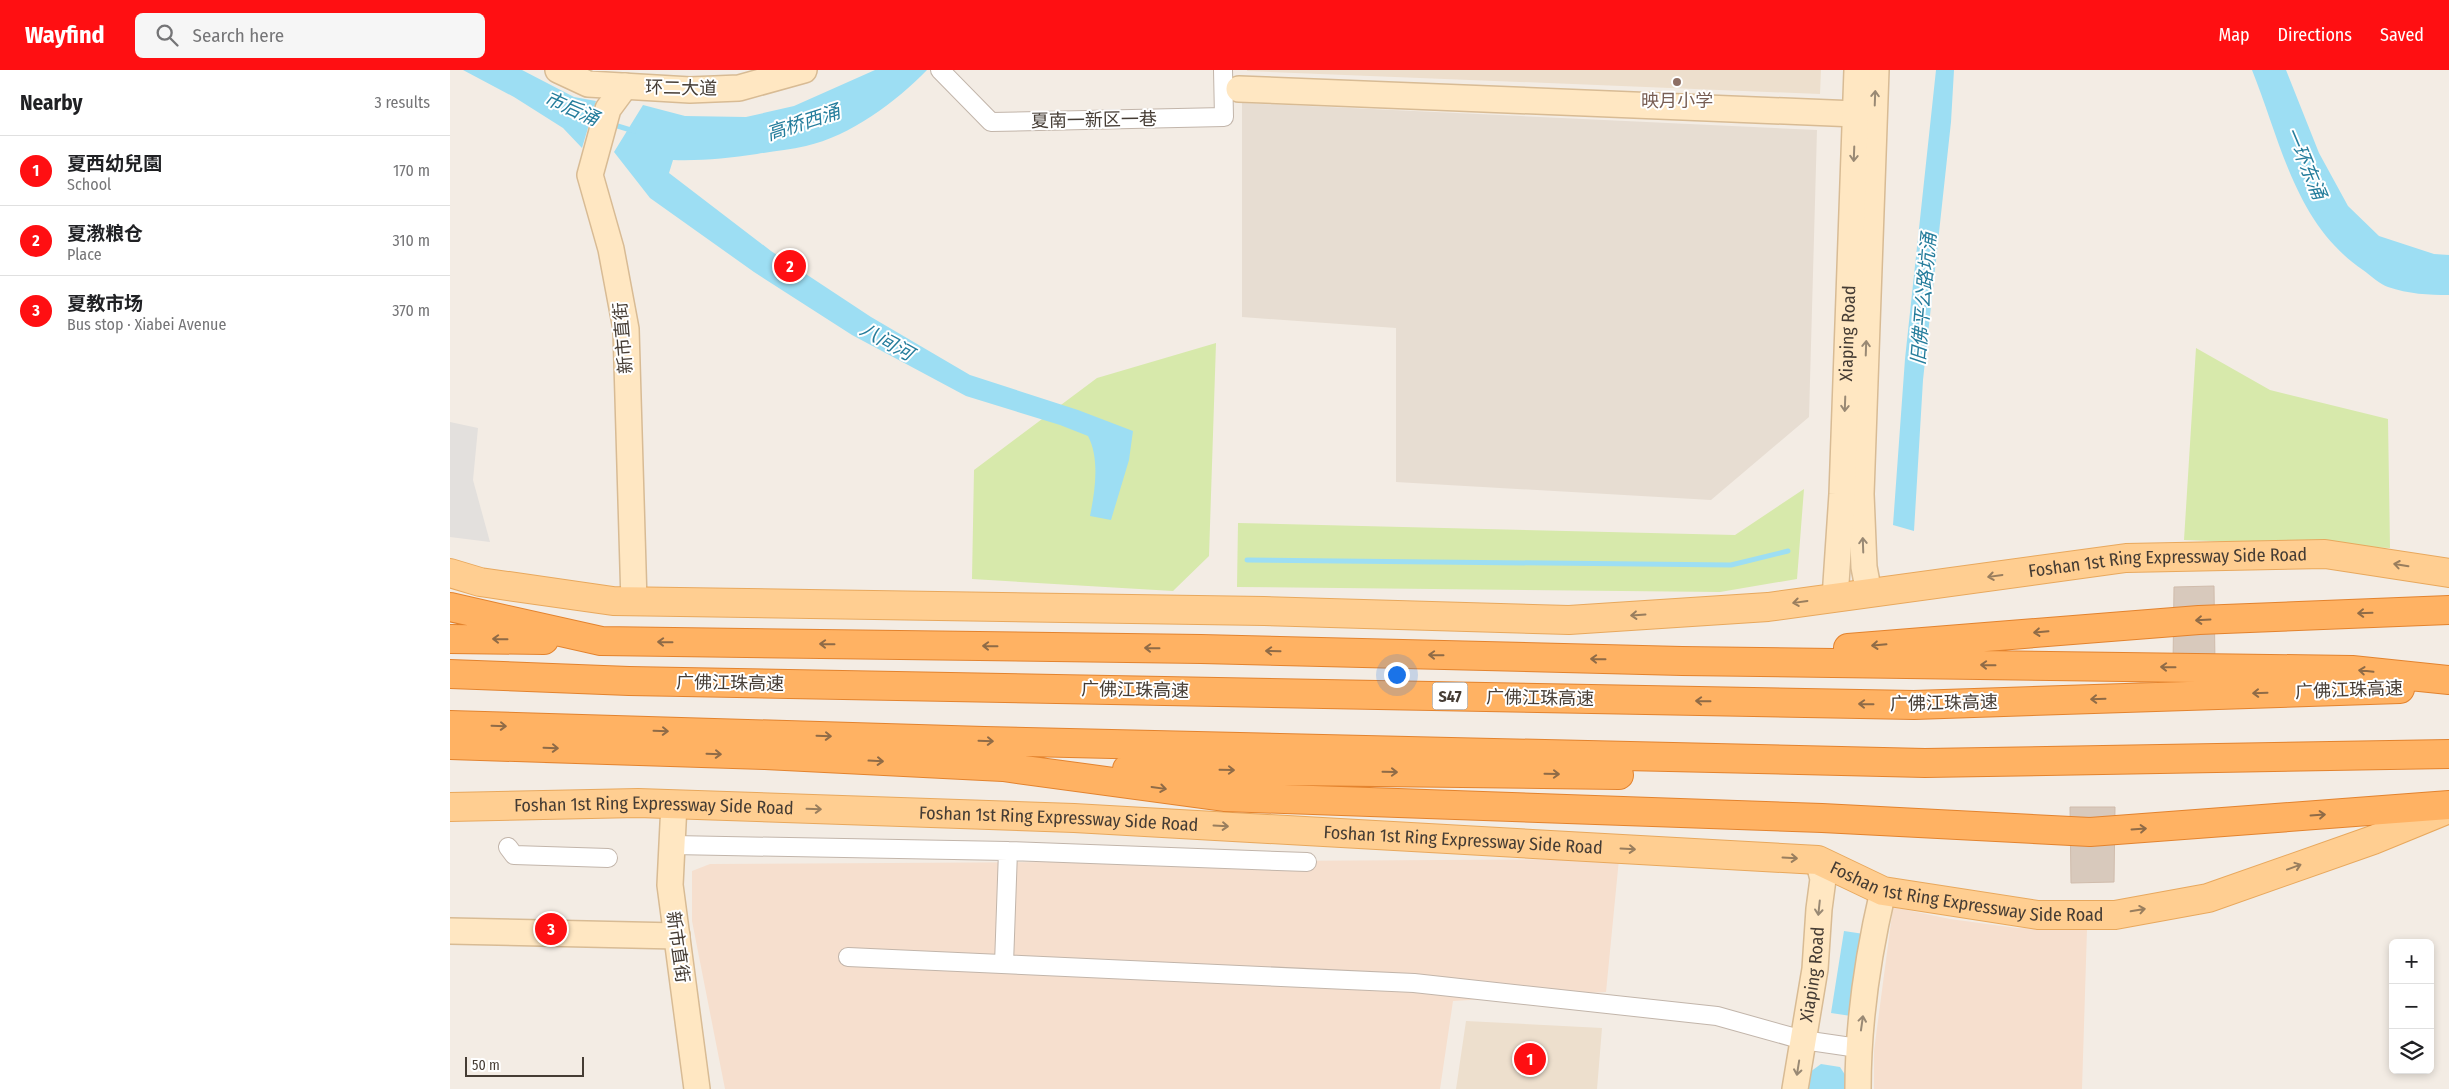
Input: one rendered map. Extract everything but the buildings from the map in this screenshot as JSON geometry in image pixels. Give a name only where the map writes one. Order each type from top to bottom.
[{"type":"highway","points":[[450,607],[601,641]]},
{"type":"highway","points":[[1682,661],[2179,622],[2449,610]]},
{"type":"highway","points":[[450,639],[1201,649],[1682,661],[2352,670],[2449,680]]},
{"type":"highway","name":"广佛江珠高速","points":[[450,674],[639,681],[1914,705],[2449,687]]},
{"type":"highway","points":[[450,724],[974,741],[1861,762],[1945,763],[2449,754]]},
{"type":"highway","points":[[450,745],[765,755],[1003,767],[1733,777],[1861,762]]},
{"type":"highway","points":[[1003,767],[1224,796],[1822,818],[2090,832],[2449,805]]},
{"type":"main road","name":"Foshan 1st Ring Expressway Side Road","points":[[450,573],[480,582],[613,601],[634,602],[1264,611],[1569,620],[1768,607],[2126,558],[2325,554],[2449,573]]},
{"type":"main road","name":"Foshan 1st Ring Expressway Side Road","points":[[450,807],[638,803],[1074,818],[1818,860],[1883,891],[2038,915],[2115,914],[2208,898],[2373,840],[2449,809]]},
{"type":"street","name":"环二大道","points":[[558,70],[588,84],[609,80],[690,90],[739,88],[804,70]]},
{"type":"street","name":"夏南一新区一巷","points":[[940,70],[991,122],[1224,117],[1231,79]]},
{"type":"street","name":"Xiaping Road","points":[[1835,598],[1842,494],[1857,70]]},
{"type":"street","name":"Xiaping Road","points":[[1869,593],[1864,567],[1861,494],[1876,70]]},
{"type":"street","points":[[1231,79],[1856,114]]},
{"type":"street","name":"新市直街","points":[[609,80],[607,117],[590,175],[611,249],[626,329],[634,602]]},
{"type":"street","name":"新市直街","points":[[674,804],[670,885],[697,1089]]},
{"type":"street","points":[[673,845],[1008,851],[1306,862]]},
{"type":"street","points":[[508,847],[514,855],[608,858]]},
{"type":"street","points":[[1004,964],[1008,851]]},
{"type":"street","name":"Xiaping Road","points":[[1795,1089],[1815,969],[1818,909],[1823,878],[1818,860]]},
{"type":"street","points":[[1858,1089],[1858,1048],[1877,915],[1883,891]]},
{"type":"street","points":[[450,932],[677,936]]},
{"type":"street","points":[[848,957],[1414,983],[1717,1016],[1803,1040],[1858,1048]]},
{"type":"shaded area","name":"映月小学","points":[[1247,70],[1821,70],[1820,94],[1247,71]]},
{"type":"shaded area","points":[[1242,103],[1817,130],[1809,417],[1711,500],[1396,482],[1396,328],[1242,317]]},
{"type":"shaded area","points":[[450,422],[478,428],[473,480],[490,542],[450,537]]},
{"type":"shaded area","points":[[1619,859],[1606,992],[1453,1001],[1440,1089],[725,1089],[692,921],[692,871],[710,864]]},
{"type":"shaded area","points":[[1893,907],[1950,919],[2017,928],[2087,929],[2082,1089],[1874,1089],[1874,1051]]},
{"type":"shaded area","points":[[1466,1021],[1602,1028],[1597,1089],[1456,1089]]},
{"type":"green space","points":[[1216,343],[1209,556],[1173,591],[972,579],[974,470],[1097,378]]},
{"type":"green space","points":[[2196,348],[2270,390],[2388,419],[2390,548],[2184,540]]},
{"type":"green space","points":[[1804,489],[1797,579],[1720,592],[1237,587],[1238,523],[1735,535]]},
{"type":"water","points":[[463,70],[522,70],[574,97],[596,101],[582,148],[563,128],[514,97]]},
{"type":"water","points":[[875,70],[927,70],[901,94],[871,116],[823,141],[794,149],[736,157],[705,160],[673,160],[669,173],[771,251],[871,317],[970,375],[1078,410],[1133,431],[1129,460],[1111,520],[1090,516],[1095,486],[1095,465],[1092,445],[1088,436],[1060,425],[966,396],[852,335],[754,272],[650,198],[614,152],[643,105],[685,116],[746,117],[794,106]]},
{"type":"water","name":"旧佛平公路坑涌","points":[[1936,70],[1954,70],[1951,122],[1923,380],[1914,531],[1893,525],[1905,359]]},
{"type":"water","name":"一环东涌","points":[[2252,70],[2286,70],[2319,153],[2348,206],[2379,236],[2434,254],[2449,255],[2449,295],[2418,294],[2388,287],[2375,280],[2340,251],[2321,229],[2293,180]]},
{"type":"water","points":[[1844,931],[1864,934],[1851,1016],[1831,1013]]},
{"type":"water","points":[[1821,1064],[1840,1067],[1851,1084],[1851,1089],[1809,1089],[1810,1072]]},
{"type":"waterway","name":"市后涌","points":[[611,124],[634,131]]},
{"type":"waterway","points":[[1247,560],[1731,565],[1788,551]]},
{"type":"place","name":"映月小学","points":[[1677,82]]},
{"type":"place","name":"夏漖粮仓","points":[[790,266]]},
{"type":"place","name":"夏教市场","points":[[551,929]]},
{"type":"place","name":"夏西幼兒園","points":[[1530,1059]]},
{"type":"water label","name":"高桥西涌","points":[[803,122]]},
{"type":"water label","name":"八间河","points":[[887,341]]}]
